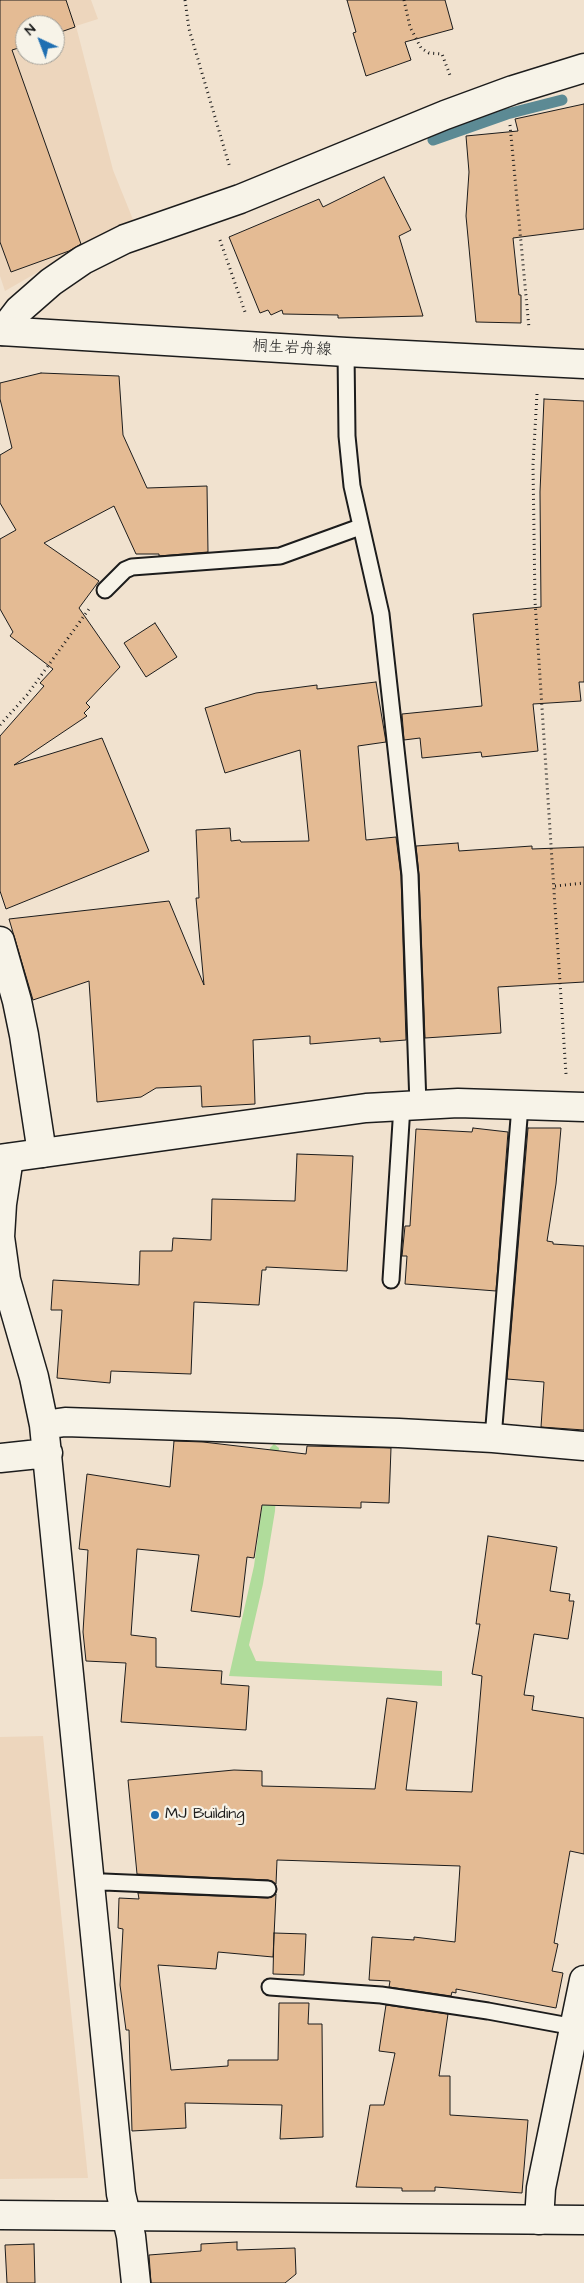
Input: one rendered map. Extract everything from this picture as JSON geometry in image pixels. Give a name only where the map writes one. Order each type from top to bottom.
[{"type":"street","points":[[1,327],[50,282],[83,260],[128,237],[240,200],[463,109],[513,90],[584,68]]},
{"type":"street","name":"桐生岩舟線","points":[[1,327],[346,352],[584,364]]},
{"type":"street","points":[[0,941],[17,1001],[42,1153]]},
{"type":"street","points":[[136,2283],[131,2236],[121,2194],[48,1453],[34,1377],[6,1280],[0,1237],[5,1159],[322,1114],[410,1105],[584,1107]]},
{"type":"street","points":[[44,1425],[66,1422],[176,1424],[493,1438],[584,1446]]},
{"type":"street","points":[[0,1458],[48,1453]]},
{"type":"street","points":[[540,2220],[541,2188],[579,2028],[584,1980]]},
{"type":"street","points":[[0,2215],[126,2214],[584,2220]]},
{"type":"lane","points":[[346,352],[348,455],[360,527],[381,614],[410,875],[410,1105],[391,1280]]},
{"type":"lane","points":[[105,590],[125,570],[132,567],[280,556],[360,527]]},
{"type":"lane","points":[[493,1438],[520,1106]]},
{"type":"lane","points":[[90,1885],[104,1882],[268,1889]]},
{"type":"lane","points":[[270,1987],[381,1996],[488,2011],[579,2028]]},
{"type":"path","points":[[185,0],[189,29],[240,200]]},
{"type":"path","points":[[404,0],[410,27],[421,48],[429,53],[442,54],[463,109]]},
{"type":"path","points":[[510,121],[530,336]]},
{"type":"path","points":[[209,209],[247,322]]},
{"type":"path","points":[[538,386],[533,465],[535,601],[546,797],[567,1079]]},
{"type":"path","points":[[0,725],[27,695],[78,622],[105,590]]},
{"type":"path","points":[[554,886],[584,883]]},
{"type":"shaded area","points":[[0,0],[91,0],[98,19],[76,26],[113,170],[134,222],[111,230],[5,291],[0,276]]},
{"type":"shaded area","points":[[43,1736],[88,2178],[0,2179],[0,1737]]},
{"type":"green space","points":[[274,1444],[279,1448],[275,1511],[263,1584],[249,1645],[256,1661],[442,1671],[442,1686],[229,1676],[254,1566],[270,1448]]},
{"type":"building","points":[[0,0],[66,0],[75,27],[65,30],[65,15],[15,15],[15,49],[12,50],[15,65],[17,65],[81,244],[69,251],[11,272],[0,242]]},
{"type":"building","points":[[347,0],[445,0],[453,29],[405,42],[411,60],[366,76],[353,33],[356,32]]},
{"type":"building","points":[[584,104],[584,229],[513,238],[519,295],[521,295],[521,323],[476,322],[466,216],[469,172],[466,136],[518,131],[515,119]]},
{"type":"building","points":[[384,177],[411,230],[399,236],[423,316],[338,318],[338,315],[283,314],[282,310],[271,315],[268,310],[260,313],[229,237],[319,199],[323,207]]},
{"type":"building","points":[[41,373],[119,376],[123,435],[147,488],[207,486],[208,552],[159,556],[159,554],[136,554],[114,506],[44,543],[99,581],[79,608],[120,667],[86,703],[90,707],[84,713],[87,716],[14,765],[102,738],[149,851],[6,909],[0,891],[0,736],[44,686],[40,683],[53,669],[10,636],[13,632],[0,609],[0,539],[16,530],[0,503],[0,455],[12,448],[0,399],[0,383]]},
{"type":"building","points":[[544,399],[584,401],[584,682],[579,682],[581,701],[533,704],[538,751],[482,757],[481,752],[422,758],[420,738],[404,740],[402,714],[482,706],[473,614],[541,607],[540,492]]},
{"type":"building","points":[[155,623],[177,657],[146,677],[124,643]]},
{"type":"building","points":[[376,682],[386,742],[358,746],[366,840],[396,837],[401,876],[406,1040],[380,1042],[380,1038],[310,1044],[310,1036],[253,1040],[255,1104],[202,1107],[201,1086],[156,1088],[141,1097],[97,1102],[89,981],[33,1000],[9,919],[169,901],[204,985],[196,898],[199,898],[196,830],[230,828],[231,841],[240,840],[241,842],[309,841],[300,750],[225,773],[205,708],[256,693],[317,685],[317,689]]},
{"type":"building","points":[[458,843],[459,851],[532,846],[532,849],[584,847],[584,982],[498,987],[501,1033],[425,1038],[419,875],[416,846]]},
{"type":"building","points":[[473,1128],[508,1132],[496,1291],[405,1284],[407,1256],[402,1256],[405,1226],[410,1226],[416,1129],[472,1132]]},
{"type":"building","points":[[528,1128],[561,1128],[556,1184],[547,1241],[553,1242],[553,1244],[584,1246],[584,1430],[541,1427],[544,1382],[507,1379]]},
{"type":"building","points":[[297,1154],[353,1156],[347,1271],[266,1267],[266,1270],[262,1270],[259,1305],[194,1302],[191,1374],[111,1371],[110,1383],[57,1378],[62,1310],[51,1310],[53,1280],[139,1285],[140,1251],[172,1251],[173,1238],[211,1240],[212,1199],[295,1201]]},
{"type":"building","points":[[174,1441],[203,1442],[306,1454],[307,1446],[391,1448],[389,1503],[361,1502],[361,1508],[262,1505],[254,1558],[247,1557],[240,1617],[191,1611],[199,1555],[137,1549],[131,1635],[156,1638],[156,1667],[222,1671],[221,1684],[249,1686],[246,1730],[121,1722],[126,1663],[86,1661],[83,1632],[88,1550],[79,1549],[87,1474],[170,1487]]},
{"type":"building","points":[[488,1536],[557,1547],[550,1591],[570,1594],[569,1601],[574,1601],[568,1639],[534,1634],[524,1695],[534,1696],[532,1710],[584,1718],[584,1854],[570,1851],[554,1943],[558,1944],[552,1971],[563,1973],[556,2008],[456,1989],[456,1993],[452,1992],[451,1996],[389,1987],[390,1981],[369,1980],[372,1937],[414,1940],[414,1937],[455,1942],[460,1866],[277,1860],[276,1884],[268,1880],[137,1874],[128,1780],[234,1770],[262,1771],[262,1786],[375,1789],[387,1698],[417,1702],[406,1790],[472,1792],[482,1676],[472,1674],[480,1624],[476,1624]]},
{"type":"building","points":[[138,1893],[268,1898],[276,1894],[273,1957],[218,1952],[216,1969],[158,1965],[171,2070],[228,2066],[228,2060],[278,2060],[279,2003],[309,2003],[308,2024],[322,2024],[323,2137],[280,2139],[282,2105],[185,2103],[186,2128],[132,2131],[129,2030],[126,2030],[120,1985],[123,1929],[118,1928],[119,1898],[139,1899]]},
{"type":"building","points":[[274,1933],[306,1934],[304,1975],[273,1974]]},
{"type":"building","points":[[386,2005],[448,2014],[439,2076],[450,2076],[450,2115],[528,2120],[522,2193],[435,2187],[435,2191],[402,2191],[402,2188],[356,2187],[370,2105],[384,2105],[395,2053],[379,2051]]},
{"type":"building","points":[[237,2242],[237,2250],[295,2248],[296,2274],[285,2283],[151,2283],[149,2255],[201,2251],[201,2244]]},
{"type":"building","points":[[34,2244],[35,2283],[7,2283],[5,2245]]},
{"type":"waterway","points":[[433,140],[507,114],[562,100]]},
{"type":"place","name":"MJ Building","points":[[155,1815]]}]
